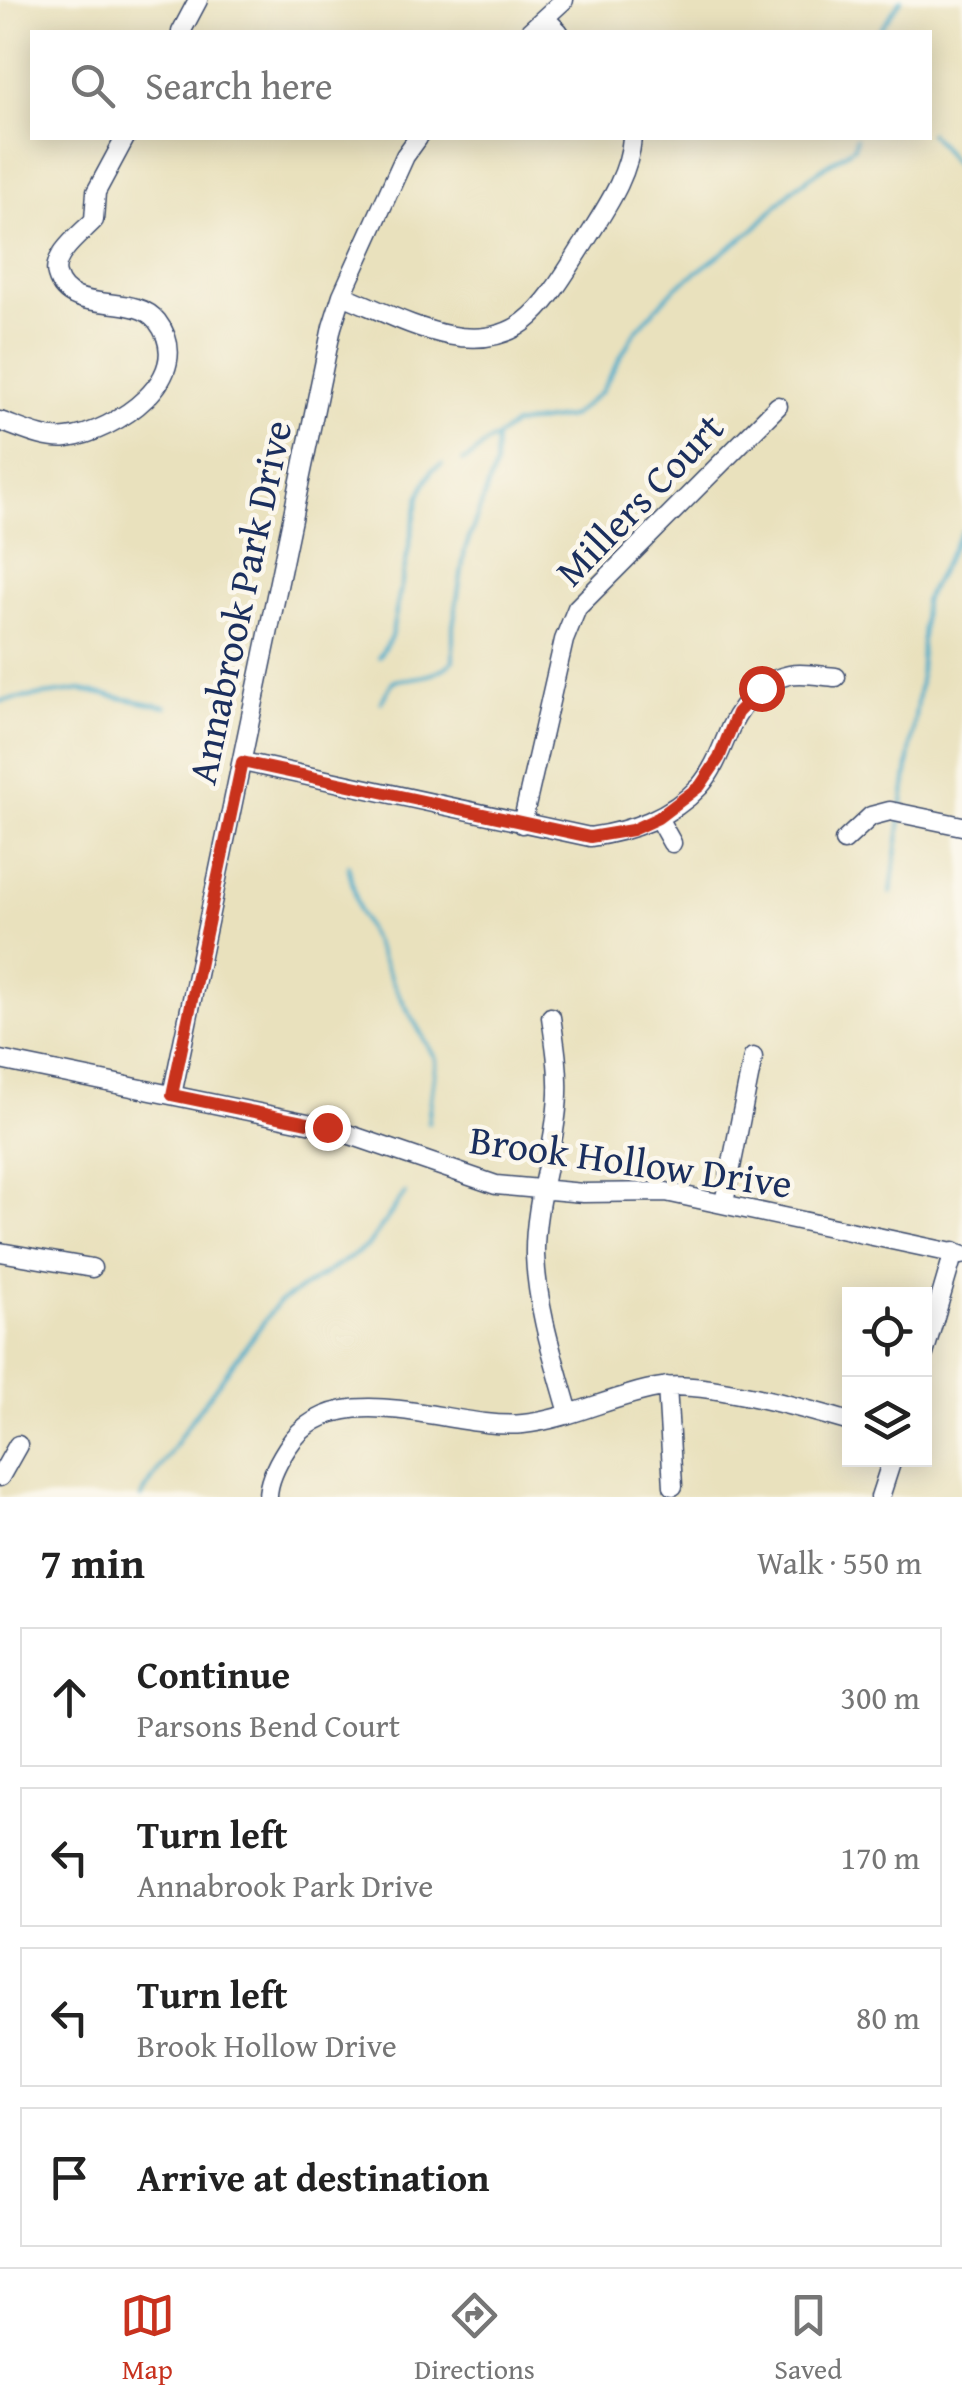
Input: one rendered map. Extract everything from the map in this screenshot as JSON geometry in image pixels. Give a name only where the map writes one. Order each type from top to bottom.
[{"type":"street","points":[[182,30],[198,0]]},
{"type":"street","points":[[530,30],[564,0]]},
{"type":"street","points":[[544,18],[558,30]]},
{"type":"street","points":[[0,422],[56,439],[71,438],[122,416],[146,401],[160,384],[167,366],[167,341],[158,322],[136,306],[80,298],[64,288],[56,266],[94,220],[96,192],[124,140]]},
{"type":"street","name":"Annabrook Park Drive","points":[[172,1095],[332,327],[405,156],[417,140]]},
{"type":"street","points":[[342,296],[446,336],[491,337],[524,322],[565,272],[615,194],[631,153],[632,140]]},
{"type":"street","name":"Millers Court","points":[[522,824],[564,640],[577,608],[778,406]]},
{"type":"street","points":[[242,762],[590,837],[632,830],[658,818],[700,786],[719,758],[737,713],[761,688],[790,674],[836,678]]},
{"type":"street","points":[[844,841],[871,816],[890,811],[962,826]]},
{"type":"street","points":[[658,818],[672,842]]},
{"type":"street","points":[[551,1018],[558,1097],[541,1190],[535,1252],[540,1309],[569,1413]]},
{"type":"street","points":[[724,1204],[753,1057]]},
{"type":"street","name":"Brook Hollow Drive","points":[[0,1060],[327,1127],[496,1185],[541,1190],[666,1192],[958,1254]]},
{"type":"street","points":[[0,1252],[92,1268]]},
{"type":"street","points":[[932,1330],[958,1254]]},
{"type":"street","points":[[667,1386],[673,1486]]},
{"type":"street","points":[[268,1497],[282,1456],[296,1434],[314,1421],[349,1408],[373,1406],[513,1424],[667,1386],[710,1389],[842,1420]]},
{"type":"street","points":[[0,1478],[18,1445]]},
{"type":"street","points":[[880,1497],[890,1467]]},
{"type":"waterway","points":[[879,30],[901,0]]},
{"type":"waterway","points":[[932,136],[962,173]]},
{"type":"waterway","points":[[381,702],[393,681],[433,674],[453,661],[453,626],[465,550],[495,467],[496,438],[513,425],[570,417],[601,392],[634,333],[674,289],[753,230],[794,188],[854,147],[856,140]]},
{"type":"waterway","points":[[463,461],[494,439]]},
{"type":"waterway","points":[[379,657],[391,637],[419,496],[432,470],[442,464]]},
{"type":"waterway","points":[[902,809],[920,681],[924,601],[962,531]]},
{"type":"waterway","points":[[0,701],[81,690],[166,707]]},
{"type":"waterway","points":[[891,893],[901,819]]},
{"type":"waterway","points":[[348,865],[359,911],[436,1060],[428,1123]]},
{"type":"waterway","points":[[141,1497],[191,1420],[277,1304],[368,1246],[405,1193]]},
{"type":"route","points":[[327,1127],[172,1095],[242,762],[590,837],[632,830],[658,818],[700,786],[719,758],[737,713],[761,688]]}]
